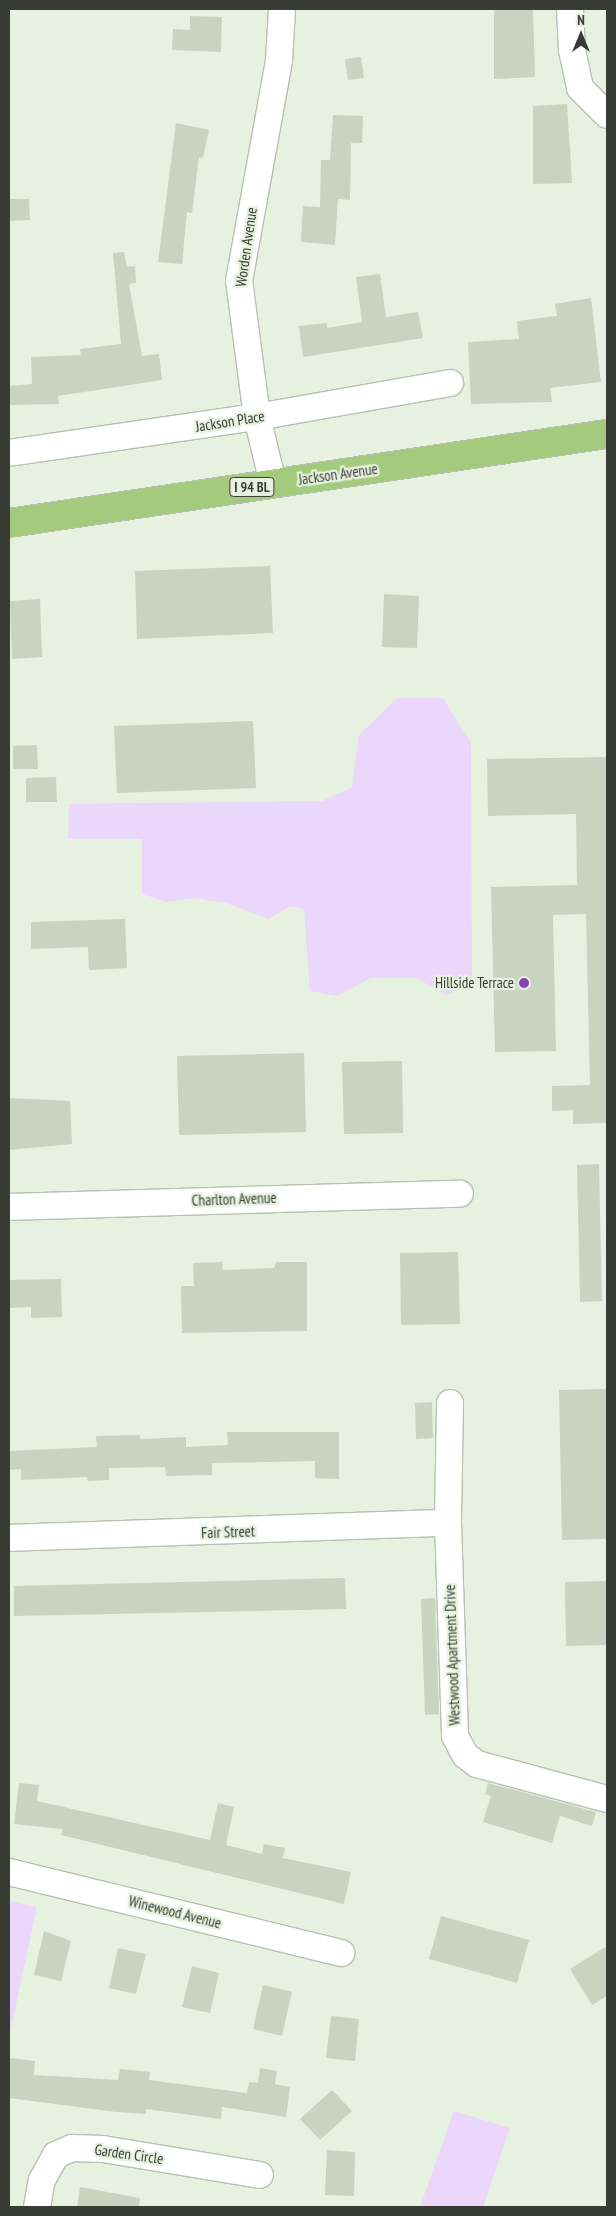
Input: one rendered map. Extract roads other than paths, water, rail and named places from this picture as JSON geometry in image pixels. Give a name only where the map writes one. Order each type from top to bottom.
[{"type":"main road","name":"Jackson Avenue","points":[[9,523],[607,434]]},
{"type":"street","name":"Worden Avenue","points":[[273,484],[257,417],[239,281],[279,60],[282,9]]},
{"type":"street","points":[[570,9],[572,50],[580,88],[607,115]]},
{"type":"street","name":"Jackson Place","points":[[9,453],[257,417],[450,383]]},
{"type":"street","name":"Charlton Avenue","points":[[9,1207],[460,1194]]},
{"type":"street","name":"Westwood Apartment Drive","points":[[450,1403],[448,1523],[455,1736],[465,1755],[476,1764],[607,1799]]},
{"type":"street","name":"Fair Street","points":[[9,1538],[448,1523]]},
{"type":"street","name":"Winewood Avenue","points":[[9,1872],[341,1953]]},
{"type":"street","name":"Garden Circle","points":[[36,2207],[42,2180],[56,2155],[72,2148],[103,2149],[260,2174]]},
{"type":"place","name":"Hillside Terrace","points":[[524,983]]}]
